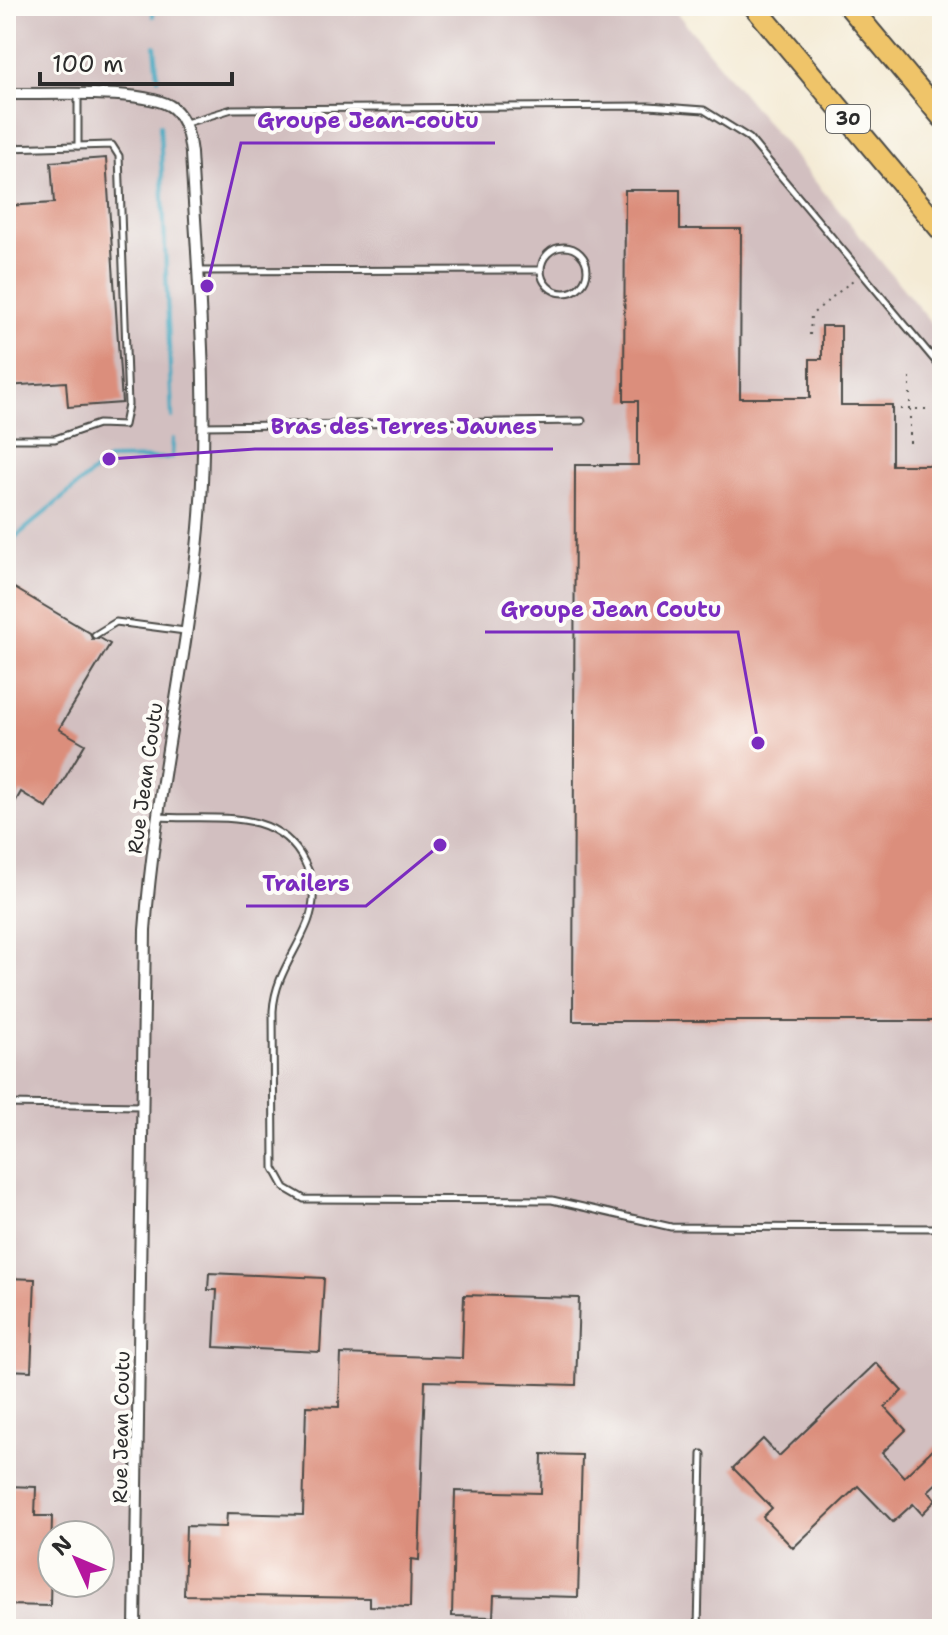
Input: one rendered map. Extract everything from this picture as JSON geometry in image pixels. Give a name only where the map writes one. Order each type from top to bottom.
[{"type":"highway","name":"30","points":[[754,6],[942,231]]},
{"type":"highway","points":[[849,6],[942,117]]},
{"type":"street","points":[[6,94],[153,99],[173,108],[184,124]]},
{"type":"street","name":"Rue Jean Coutu","points":[[135,1629],[145,930],[157,817],[186,631],[199,518],[202,426],[191,153],[184,124]]},
{"type":"lane","points":[[78,95],[78,146]]},
{"type":"lane","points":[[184,124],[232,109],[649,106],[704,110],[749,138],[942,369]]},
{"type":"lane","points":[[6,148],[112,145],[119,156],[128,405],[124,425],[98,424],[55,439],[6,439]]},
{"type":"lane","points":[[567,247],[580,254],[587,267],[579,288],[565,293],[546,284],[541,270],[552,251],[567,247]]},
{"type":"lane","points":[[196,271],[541,270]]},
{"type":"lane","points":[[202,426],[582,421]]},
{"type":"lane","points":[[95,635],[116,622],[186,631]]},
{"type":"lane","points":[[157,817],[250,820],[277,828],[297,846],[313,878],[314,908],[274,990],[273,1011],[274,1168],[285,1188],[304,1199],[552,1200],[671,1227],[942,1228]]},
{"type":"lane","points":[[6,1104],[142,1106]]},
{"type":"lane","points":[[698,1629],[702,1454]]},
{"type":"path","points":[[810,335],[811,315],[856,278]]},
{"type":"path","points":[[929,368],[942,384]]},
{"type":"path","points":[[910,372],[910,443]]},
{"type":"path","points":[[892,409],[928,409]]},
{"type":"shaded area","points":[[6,6],[671,6],[942,336],[942,1629],[6,1629]]},
{"type":"building","points":[[106,158],[122,403],[68,407],[66,382],[6,386],[6,206],[54,203],[51,162]]},
{"type":"building","points":[[625,190],[680,190],[680,229],[741,229],[740,398],[810,398],[810,359],[822,359],[822,326],[841,326],[841,405],[892,405],[892,465],[942,465],[942,1021],[573,1021],[575,465],[638,465],[638,401],[624,401]]},
{"type":"building","points":[[6,583],[90,633],[92,639],[100,638],[110,644],[59,729],[85,744],[47,808],[21,792],[6,818]]},
{"type":"building","points":[[209,1273],[324,1278],[320,1352],[214,1347],[217,1290],[208,1290]]},
{"type":"building","points":[[6,1278],[35,1279],[31,1371],[6,1370]]},
{"type":"building","points":[[464,1295],[579,1298],[576,1385],[425,1381],[419,1560],[411,1559],[410,1607],[370,1606],[370,1598],[184,1595],[186,1526],[226,1527],[227,1513],[303,1515],[306,1406],[339,1407],[341,1354],[462,1358]]},
{"type":"building","points":[[876,1363],[902,1391],[885,1407],[906,1430],[882,1453],[904,1477],[936,1446],[942,1452],[942,1478],[928,1491],[936,1500],[922,1514],[913,1504],[893,1522],[858,1486],[793,1548],[763,1517],[772,1508],[733,1468],[763,1439],[779,1456]]},
{"type":"building","points":[[542,1454],[582,1455],[578,1597],[494,1595],[493,1617],[452,1616],[455,1491],[541,1493]]},
{"type":"building","points":[[6,1486],[36,1487],[35,1516],[52,1516],[52,1519],[36,1519],[36,1599],[50,1599],[50,1606],[6,1605]]},
{"type":"waterway","points":[[153,6],[153,16]]},
{"type":"waterway","points":[[155,46],[158,78]]},
{"type":"waterway","points":[[160,125],[172,417]]},
{"type":"waterway","points":[[6,545],[109,459],[172,458],[173,439]]},
{"type":"place","name":"Groupe Jean-coutu","points":[[207,286]]},
{"type":"place","name":"Bras des Terres Jaunes","points":[[109,459]]},
{"type":"place","name":"Groupe Jean Coutu","points":[[758,743]]},
{"type":"place","name":"Trailers","points":[[440,845]]}]
